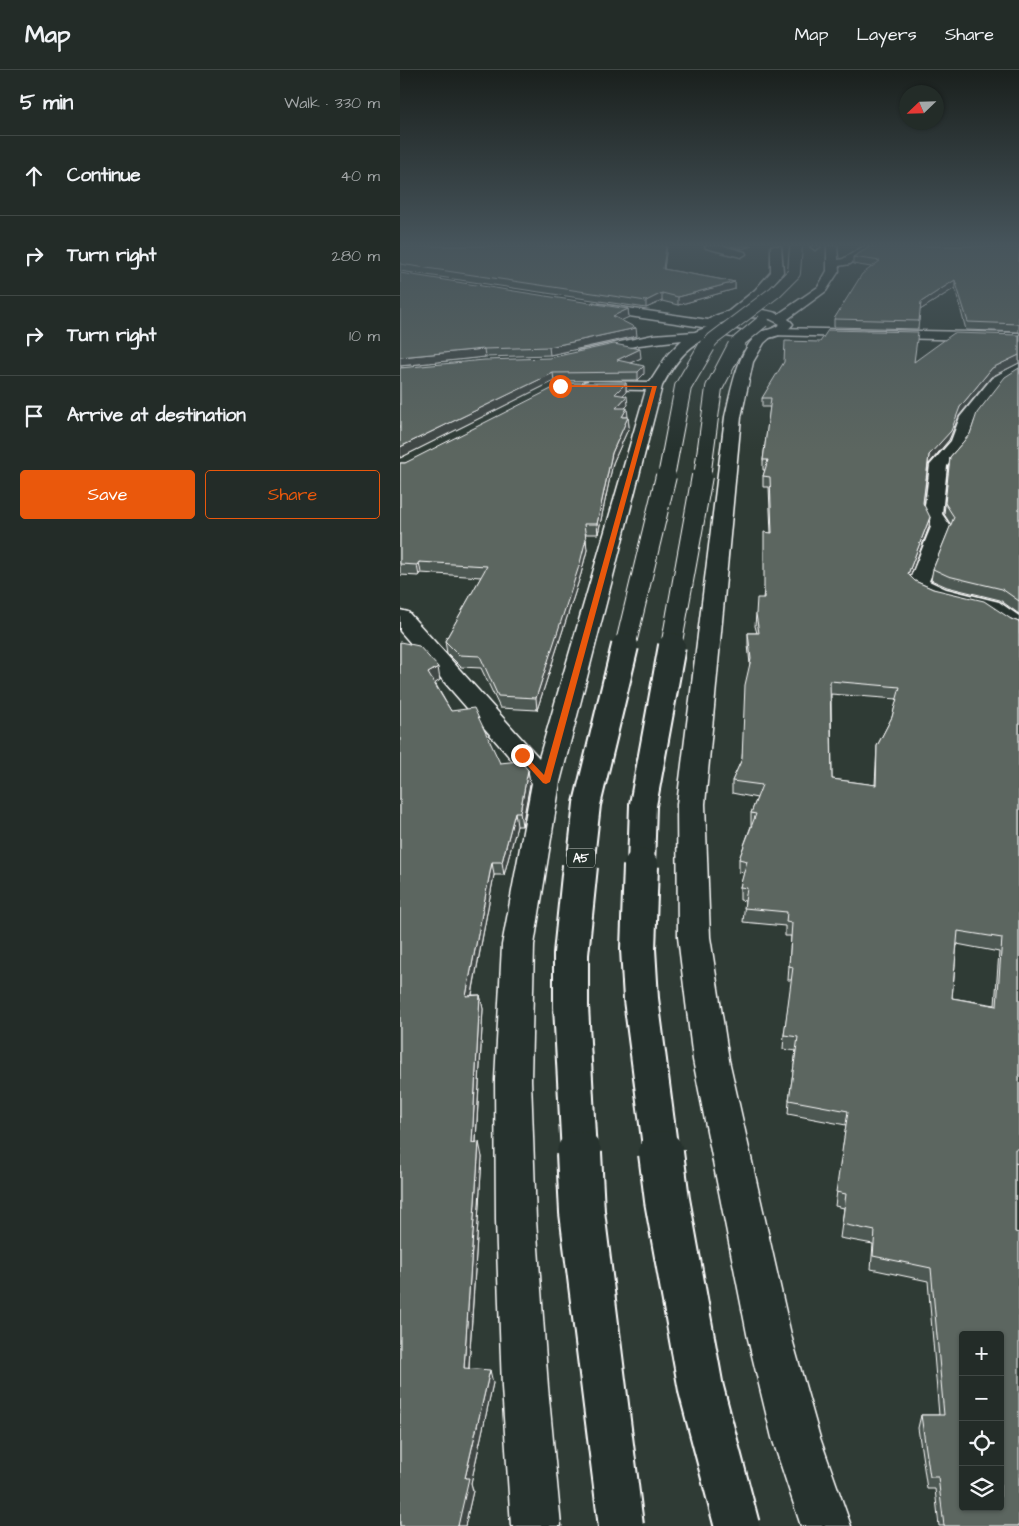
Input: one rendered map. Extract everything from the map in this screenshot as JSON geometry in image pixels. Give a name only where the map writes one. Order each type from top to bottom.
[{"type":"main road","points":[[656,314],[716,324],[732,333],[777,326],[813,331],[1019,335]]},
{"type":"main road","points":[[536,1526],[524,1387],[516,1220],[513,1080],[518,945],[546,782],[655,386],[670,358],[730,314]]},
{"type":"main road","name":"A5","points":[[621,1526],[582,1212],[571,1006],[571,954],[587,804],[665,481],[684,387],[704,349],[712,339],[746,314]]},
{"type":"main road","points":[[568,357],[676,335],[757,314],[777,326]]},
{"type":"main road","points":[[737,1526],[700,1389],[668,1200],[641,999],[638,949],[643,805],[701,482],[714,388],[739,341],[774,314]]},
{"type":"main road","points":[[792,314],[759,341],[746,362],[733,417],[691,804],[694,937],[711,1060],[770,1339],[796,1438],[826,1526]]},
{"type":"main road","points":[[1019,367],[997,381],[992,387],[966,420],[959,442],[939,465],[932,514],[941,527],[918,584],[939,594],[991,607],[1019,626]]},
{"type":"main road","points":[[575,385],[655,386]]},
{"type":"main road","points":[[992,387],[1010,390]]},
{"type":"main road","points":[[400,617],[546,782]]},
{"type":"building","points":[[400,314],[617,314],[613,316],[636,328],[549,347],[484,349],[400,357]]},
{"type":"building","points":[[837,314],[920,314],[919,321],[834,319]]},
{"type":"building","points":[[966,314],[1019,314],[1019,324],[968,322]]},
{"type":"building","points":[[828,330],[918,332],[914,362],[954,333],[1019,335],[1019,355],[992,368],[960,407],[951,431],[929,455],[923,503],[930,517],[908,574],[915,581],[933,589],[984,601],[1011,619],[1019,622],[1019,1149],[1015,1149],[1015,1232],[1019,1233],[1019,1526],[944,1526],[938,1477],[930,1477],[921,1415],[944,1415],[931,1268],[873,1256],[875,1231],[842,1224],[846,1194],[836,1192],[848,1111],[789,1100],[798,1037],[784,1035],[793,967],[789,966],[792,923],[786,922],[787,912],[744,908],[747,888],[740,887],[747,861],[739,859],[756,814],[751,813],[762,785],[732,781],[742,759],[745,685],[751,659],[748,633],[759,633],[756,614],[757,598],[764,598],[764,532],[772,533],[770,477],[763,476],[768,460],[763,460],[771,398],[762,398],[784,362],[785,341],[820,342]],"holes":[[[830,681],[900,687],[892,717],[877,746],[876,785],[832,779]],[[958,931],[1002,938],[997,1006],[952,998]]]},
{"type":"building","points":[[614,344],[640,349],[617,360],[644,366],[638,372],[553,373],[400,447],[400,368],[484,360],[549,358]]},
{"type":"building","points":[[1019,368],[1019,601],[1002,589],[948,576],[933,569],[954,517],[945,503],[950,457],[970,434],[977,413],[1005,377]]},
{"type":"building","points":[[563,383],[626,383],[615,394],[627,396],[616,408],[627,408],[622,417],[628,417],[612,453],[597,524],[584,524],[586,539],[580,563],[536,698],[498,696],[480,656],[459,655],[445,641],[487,566],[419,562],[417,565],[400,564],[400,463],[405,463]]},
{"type":"building","points":[[400,642],[419,646],[438,667],[428,673],[451,711],[474,708],[500,763],[520,761],[528,770],[520,812],[515,812],[502,862],[492,862],[466,996],[480,995],[472,1143],[479,1142],[464,1368],[490,1370],[465,1478],[469,1478],[458,1526],[400,1526]]},
{"type":"route","points":[[522,755],[546,782],[655,386],[560,386]]}]
